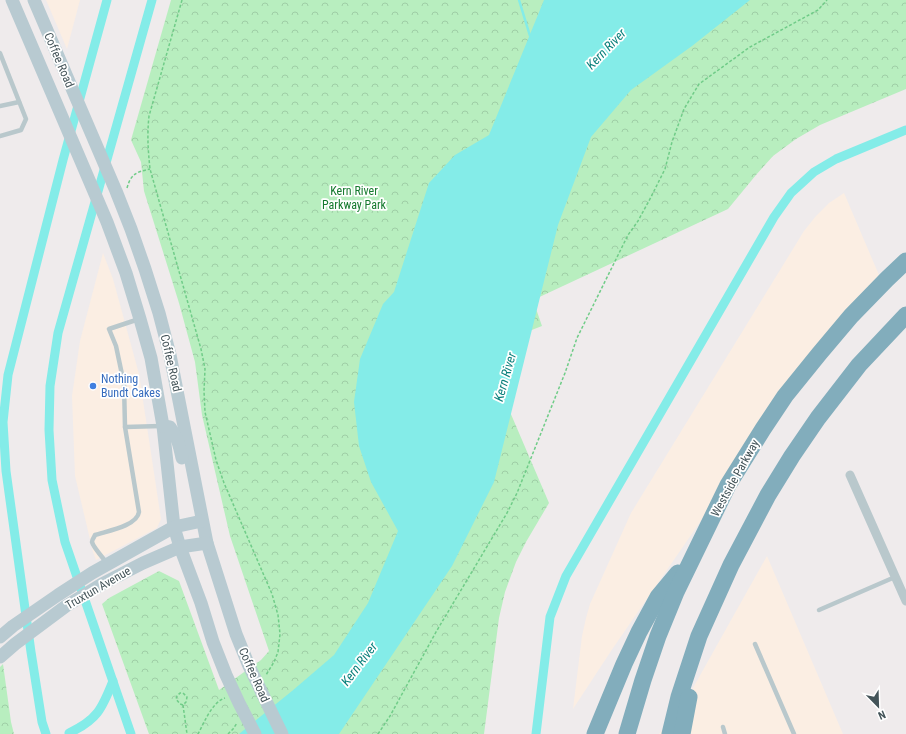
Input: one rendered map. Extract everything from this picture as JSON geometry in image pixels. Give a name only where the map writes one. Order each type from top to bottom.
[{"type":"highway","name":"Westside Parkway","points":[[628,734],[643,680],[658,636],[676,592],[728,485],[785,396],[851,316],[906,261]]},
{"type":"highway","points":[[670,734],[679,696],[700,636],[731,565],[768,495],[818,418],[859,366],[906,315]]},
{"type":"highway","points":[[595,734],[624,664],[654,604],[658,597],[696,552]]},
{"type":"highway","points":[[682,734],[689,703],[693,658],[700,636]]},
{"type":"main road","name":"Coffee Road","points":[[12,0],[106,222],[126,274],[151,358],[163,426],[174,527],[213,642],[226,675],[255,734]]},
{"type":"main road","points":[[25,0],[38,31],[44,38],[52,42]]},
{"type":"main road","name":"Coffee Road","points":[[34,0],[116,192],[145,270],[159,313],[166,342],[207,543],[236,634],[249,666],[261,678],[282,734]]},
{"type":"main road","points":[[128,222],[126,237],[148,306],[149,314],[140,319]]},
{"type":"main road","points":[[163,426],[170,427],[176,437],[184,467],[194,474]]},
{"type":"main road","name":"Truxtun Avenue","points":[[0,637],[92,573],[174,527],[202,521]]},
{"type":"main road","name":"Truxtun Avenue","points":[[0,657],[66,606],[102,584],[143,563],[180,547],[207,543]]},
{"type":"street","points":[[850,475],[906,601]]},
{"type":"lane","points":[[0,54],[26,119],[20,130],[0,136]]},
{"type":"lane","points":[[0,106],[19,102]]},
{"type":"lane","points":[[108,564],[92,541],[95,535],[130,524],[138,518],[140,512],[125,427],[124,384],[116,346],[109,329],[140,319]]},
{"type":"lane","points":[[125,427],[163,426]]},
{"type":"lane","points":[[819,610],[895,577]]},
{"type":"lane","points":[[755,644],[794,734]]},
{"type":"lane","points":[[723,727],[725,734]]},
{"type":"path","points":[[182,0],[149,116],[147,132],[150,169],[201,349],[205,368],[205,412],[216,460],[224,483],[272,594],[278,616],[280,634],[278,652],[274,662],[261,678]]},
{"type":"path","points":[[378,734],[390,716],[436,632],[507,514],[517,493],[565,373],[577,338],[628,235],[638,221],[665,169],[672,142],[684,109],[699,84],[750,48],[818,10],[827,0]]},
{"type":"path","points":[[116,192],[127,188],[131,178],[136,173],[150,169]]},
{"type":"path","points":[[184,705],[180,704],[176,699],[180,693],[183,693],[187,698],[184,705],[186,734]]},
{"type":"path","points":[[198,734],[214,706],[221,699],[237,699]]},
{"type":"path","points":[[228,734],[238,722]]},
{"type":"shaded area","points":[[46,0],[80,0],[67,49]]},
{"type":"shaded area","points":[[844,193],[879,275],[847,309],[611,651],[573,709],[582,636],[590,604],[631,513],[804,231],[829,203]]},
{"type":"shaded area","points":[[103,253],[113,279],[139,374],[161,519],[157,528],[96,560],[75,476],[72,396],[80,341]]},
{"type":"shaded area","points":[[767,556],[843,734],[659,734],[693,688]]},
{"type":"green space","name":"Kern River Parkway Park","points":[[171,0],[906,0],[906,89],[820,125],[796,139],[773,156],[728,209],[533,300],[542,326],[483,349],[549,503],[516,562],[505,592],[499,618],[484,734],[149,734],[102,604],[109,598],[159,571],[179,581],[219,690],[261,660],[269,651],[230,536],[202,415],[195,362],[179,303],[144,191],[141,162],[131,140]]},
{"type":"green space","points":[[3,664],[14,734],[0,734],[0,667]]},
{"type":"water","name":"Kern River","points":[[544,0],[750,0],[692,46],[631,90],[591,137],[558,225],[494,482],[452,566],[339,734],[239,734],[334,655],[368,603],[398,531],[371,482],[359,446],[354,402],[360,359],[383,304],[394,292],[429,183],[455,155],[489,135]]},
{"type":"waterway","points":[[46,734],[42,722],[31,652],[6,471],[3,422],[8,375],[63,160],[107,0]]},
{"type":"waterway","points":[[131,734],[65,542],[52,480],[49,430],[50,386],[58,333],[152,0]]},
{"type":"waterway","points":[[519,0],[530,36]]},
{"type":"waterway","points":[[536,734],[550,617],[566,576],[774,217],[791,193],[814,172],[836,159],[906,130]]},
{"type":"waterway","points":[[69,733],[86,723],[97,713],[102,706],[113,681]]},
{"type":"place","name":"Nothing Bundt Cakes","points":[[93,386]]}]
